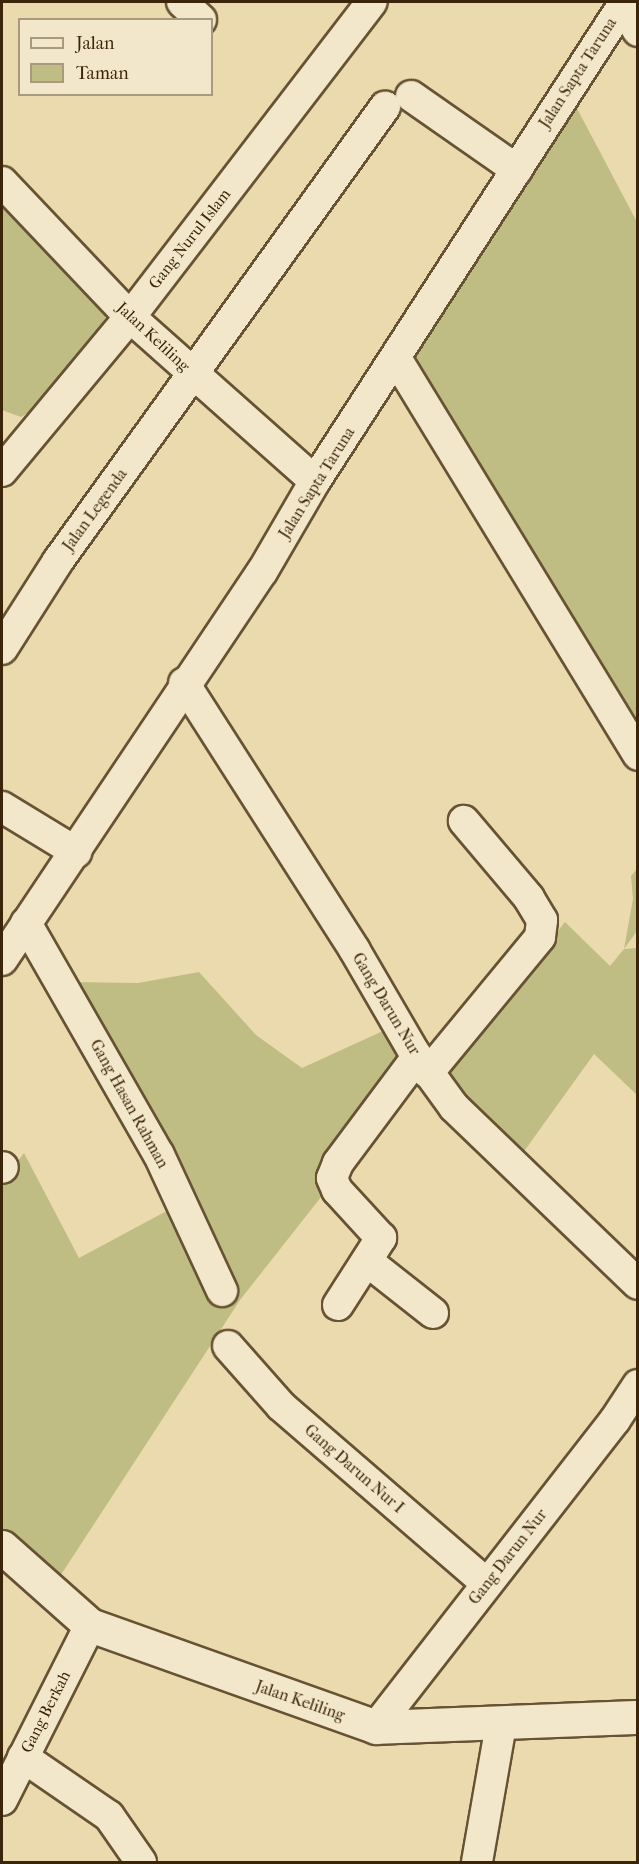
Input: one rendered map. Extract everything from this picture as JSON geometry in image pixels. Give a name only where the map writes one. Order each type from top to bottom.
[{"type":"street","points":[[182,2],[199,18]]},
{"type":"street","name":"Gang Nurul Islam","points":[[2,471],[130,317],[372,2]]},
{"type":"street","points":[[624,3],[638,31]]},
{"type":"street","name":"Jalan Sapta Taruna","points":[[2,960],[76,852],[184,683],[262,572],[315,481],[624,3]]},
{"type":"street","name":"Jalan Legenda","points":[[2,649],[58,561],[398,102],[517,170]]},
{"type":"street","name":"Jalan Keliling","points":[[2,182],[130,317],[315,481]]},
{"type":"street","points":[[396,358],[638,755]]},
{"type":"street","name":"Gang Darun Nur","points":[[184,683],[354,949],[423,1065],[454,1107],[638,1284]]},
{"type":"street","points":[[2,807],[76,852]]},
{"type":"street","points":[[338,1305],[381,1238],[337,1190],[332,1178],[338,1163],[423,1065],[540,937],[542,920],[529,898],[464,821]]},
{"type":"street","name":"Gang Hasan Rahman","points":[[26,923],[159,1155],[222,1291]]},
{"type":"street","points":[[367,1261],[433,1313]]},
{"type":"street","name":"Gang Darun Nur I","points":[[228,1346],[281,1406],[487,1584]]},
{"type":"street","name":"Gang Darun Nur","points":[[376,1727],[615,1420],[638,1385]]},
{"type":"street","name":"Jalan Keliling","points":[[2,1547],[90,1625],[376,1727],[638,1717]]},
{"type":"street","name":"Gang Berkah","points":[[2,1800],[90,1625]]},
{"type":"street","points":[[477,1863],[501,1724]]},
{"type":"street","points":[[23,1756],[109,1816],[141,1863]]},
{"type":"green space","points":[[572,99],[637,222],[637,735],[410,356]]},
{"type":"green space","points":[[2,201],[105,314],[105,324],[43,404],[21,417],[2,410]]},
{"type":"green space","points":[[637,869],[637,931],[624,949],[633,899],[631,876]]},
{"type":"green space","points":[[565,922],[610,966],[624,949],[637,948],[637,1095],[594,1054],[520,1157],[441,1079]]},
{"type":"green space","points":[[199,972],[256,1035],[302,1068],[385,1030],[406,1056],[325,1192],[240,1300],[55,1584],[2,1532],[2,1182],[24,1153],[79,1258],[189,1199],[70,982],[138,983]]}]
